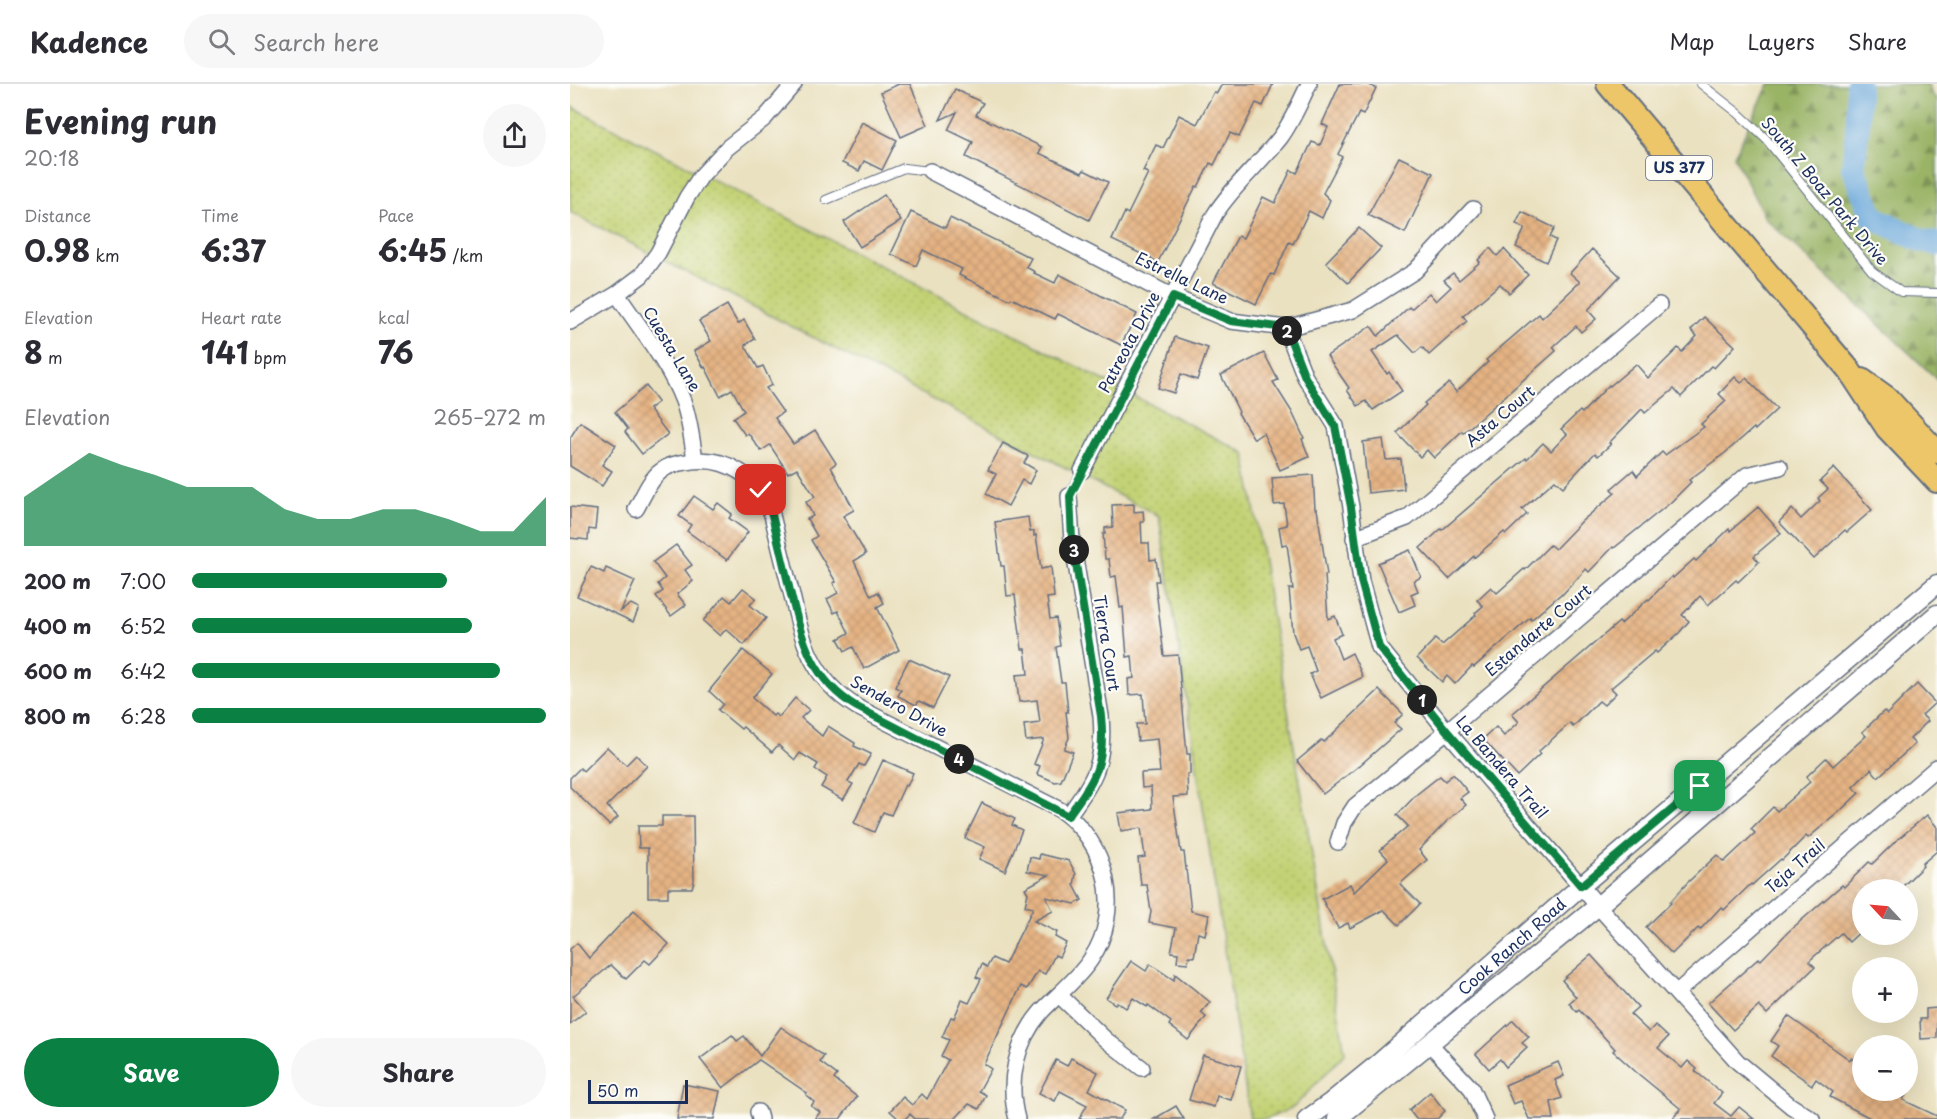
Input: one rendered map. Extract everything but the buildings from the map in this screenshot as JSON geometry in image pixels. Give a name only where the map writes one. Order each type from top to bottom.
[{"type":"main road","name":"US 377","points":[[1608,84],[1849,370],[1887,428],[1937,481]]},
{"type":"main road","name":"US 377","points":[[1849,370],[1887,398],[1937,452]]},
{"type":"street","points":[[570,322],[618,294],[633,283],[650,265],[687,197],[718,156],[765,118],[794,84]]},
{"type":"street","name":"Patreota Drive","points":[[1082,471],[1215,214],[1231,192],[1282,136],[1309,84]]},
{"type":"street","name":"Estrella Lane","points":[[930,171],[1173,297],[1231,321],[1286,328],[1353,310],[1415,271],[1473,209]]},
{"type":"street","name":"Cuesta Lane","points":[[618,294],[669,373],[682,398],[690,424],[695,460]]},
{"type":"street","name":"Asta Court","points":[[1354,538],[1407,518],[1659,305]]},
{"type":"street","name":"La Bandera Trail","points":[[1286,328],[1305,377],[1335,426],[1351,507],[1361,581],[1379,647],[1447,731],[1598,906],[1738,1062],[1791,1106],[1812,1119]]},
{"type":"street","name":"Sendero Drive","points":[[636,509],[660,471],[675,464],[695,460],[718,462],[738,471],[754,482],[766,498],[772,515],[803,641],[816,669],[830,686],[846,701],[1068,816],[1084,830],[1095,847],[1106,878],[1108,901],[1104,932],[1092,958],[1033,1022],[1019,1053],[1013,1086],[1017,1119]]},
{"type":"street","name":"Estandarte Court","points":[[1338,842],[1344,823],[1355,806],[1447,731],[1747,475],[1780,467]]},
{"type":"street","name":"Tierra Court","points":[[1068,816],[1095,776],[1102,743],[1101,716],[1072,540],[1070,496]]},
{"type":"street","name":"Cook Ranch Road","points":[[1306,1119],[1366,1074],[1581,886],[1937,584]]},
{"type":"street","name":"Cook Ranch Road","points":[[1337,1119],[1598,906],[1937,614]]},
{"type":"street","name":"Teja Trail","points":[[1677,992],[1937,767]]},
{"type":"street","points":[[1059,995],[1106,1040],[1142,1068]]},
{"type":"street","points":[[1430,1044],[1472,1088],[1485,1119]]},
{"type":"lane","name":"South Z Boaz Park Drive","points":[[1701,84],[1738,113],[1766,140],[1872,271],[1901,292],[1937,293]]},
{"type":"lane","points":[[826,200],[904,168],[930,171]]},
{"type":"lane","name":"Tierra Court","points":[[1070,496],[1082,471]]},
{"type":"green space","points":[[1769,84],[1928,84],[1932,95],[1937,99],[1937,379],[1765,218],[1734,156]]},
{"type":"green space","points":[[570,106],[1245,453],[1345,1053],[1294,1107],[1267,1119],[1250,1119],[1159,516],[570,212]]},
{"type":"waterway","points":[[1858,84],[1858,123],[1853,168],[1873,217],[1922,241],[1937,244]]},
{"type":"route","points":[[761,490],[772,515],[803,641],[816,669],[830,686],[846,701],[1068,816],[1095,776],[1102,743],[1101,716],[1072,540],[1070,496],[1173,297],[1231,321],[1286,328],[1305,377],[1335,426],[1351,507],[1361,581],[1379,647],[1447,731],[1581,886],[1700,786]]}]
